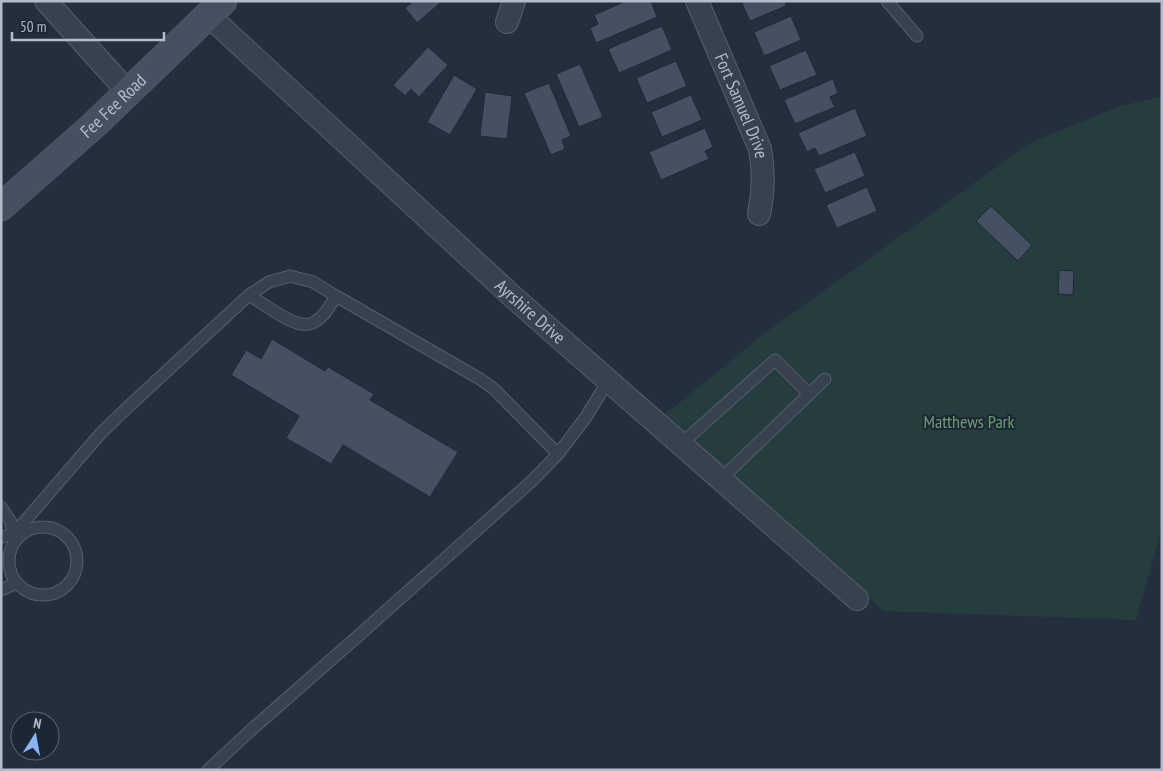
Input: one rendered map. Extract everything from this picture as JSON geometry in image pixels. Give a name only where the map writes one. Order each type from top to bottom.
[{"type":"street","points":[[46,1],[128,92]]},
{"type":"street","name":"Fort Samuel Drive","points":[[697,1],[760,149],[764,185],[759,214]]},
{"type":"street","name":"Fee Fee Road","points":[[1,207],[95,124],[215,8]]},
{"type":"street","name":"Ayrshire Drive","points":[[215,8],[512,296],[857,600]]},
{"type":"lane","points":[[887,1],[917,36]]},
{"type":"lane","points":[[10,538],[101,434],[128,407],[249,295],[269,282],[290,276],[313,282],[480,379],[494,389],[558,454]]},
{"type":"lane","points":[[249,295],[298,324],[314,323],[322,317],[336,296]]},
{"type":"lane","points":[[681,444],[775,360],[809,394]]},
{"type":"lane","points":[[721,479],[825,379]]},
{"type":"lane","points":[[208,770],[532,480],[558,454],[586,417],[608,381]]},
{"type":"lane","points":[[1,507],[11,522],[10,538],[11,551],[9,562],[17,583],[26,590],[36,594],[47,595],[58,592],[67,586],[73,577],[76,555],[73,545],[66,537],[51,529],[35,528],[10,538]]},
{"type":"lane","points":[[1,590],[17,583]]},
{"type":"green space","name":"Matthews Park","points":[[1162,96],[1162,527],[1136,620],[883,611],[663,416],[765,333],[1030,143],[1117,107]]},
{"type":"building","points":[[413,1],[438,1],[440,3],[417,23],[405,8]]},
{"type":"building","points":[[626,1],[651,1],[657,17],[596,43],[590,28],[598,24],[594,15]]},
{"type":"building","points":[[741,1],[785,1],[786,6],[750,21]]},
{"type":"building","points":[[791,16],[801,40],[764,56],[754,32]]},
{"type":"building","points":[[662,26],[672,50],[619,73],[608,49]]},
{"type":"building","points":[[428,47],[448,65],[419,97],[411,89],[405,96],[393,85]]},
{"type":"building","points":[[806,50],[817,75],[780,90],[769,66]]},
{"type":"building","points":[[676,61],[687,86],[647,103],[636,78]]},
{"type":"building","points":[[580,64],[603,117],[579,127],[556,74]]},
{"type":"building","points":[[454,75],[477,89],[450,135],[427,122]]},
{"type":"building","points":[[833,79],[838,93],[830,97],[835,107],[795,124],[784,100]]},
{"type":"building","points":[[549,83],[571,136],[562,140],[565,149],[551,155],[524,93]]},
{"type":"building","points":[[485,92],[512,96],[507,139],[480,136]]},
{"type":"building","points":[[691,95],[702,120],[662,137],[651,112]]},
{"type":"building","points":[[855,108],[867,136],[819,156],[815,148],[807,152],[798,133]]},
{"type":"building","points":[[705,128],[713,147],[705,151],[709,159],[661,180],[649,152]]},
{"type":"building","points":[[855,152],[865,176],[825,193],[814,169]]},
{"type":"building","points":[[867,187],[877,211],[837,228],[826,205]]},
{"type":"building","points":[[991,206],[1032,245],[1018,261],[976,221]]},
{"type":"building","points":[[1059,270],[1074,271],[1073,295],[1058,294]]},
{"type":"building","points":[[272,339],[325,371],[328,367],[374,394],[370,400],[458,452],[430,497],[343,445],[331,464],[286,438],[299,416],[231,375],[246,350],[261,359]]}]
